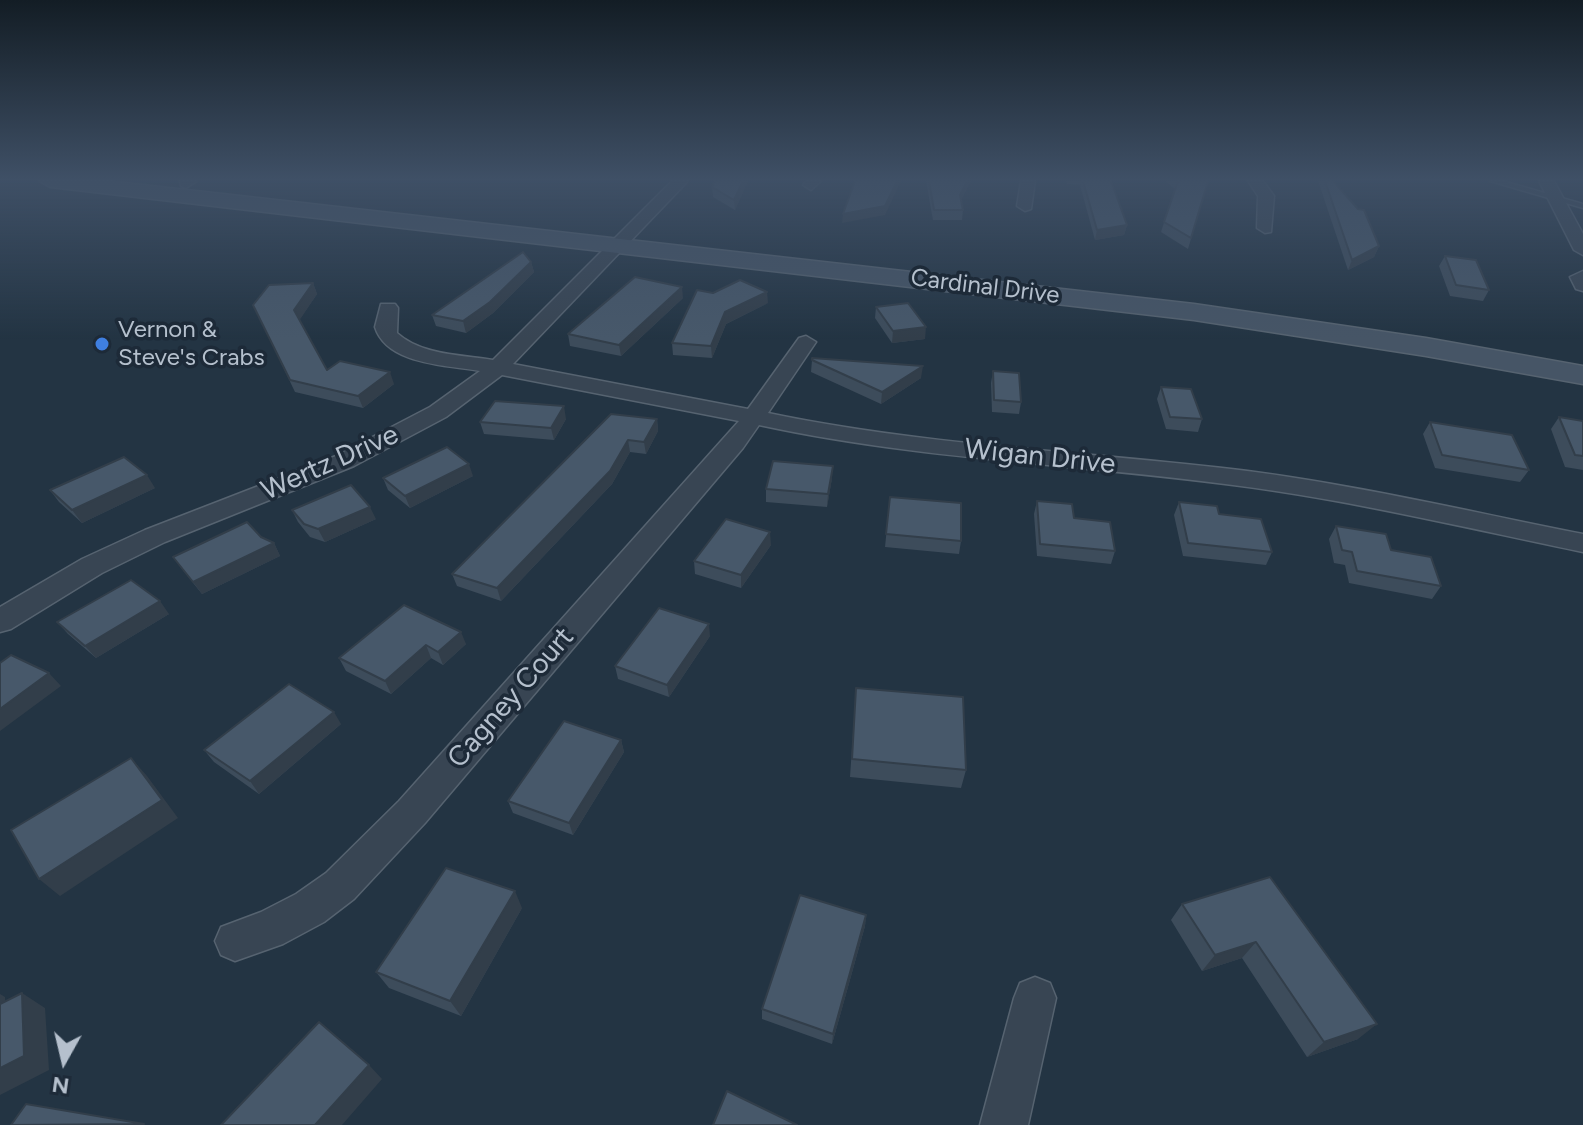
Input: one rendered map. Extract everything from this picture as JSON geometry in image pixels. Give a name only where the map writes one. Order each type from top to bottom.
[{"type":"main road","name":"Cardinal Drive","points":[[580,234],[1147,290],[1399,326],[1583,358]]},
{"type":"main road","name":"Cardinal Drive","points":[[589,234],[1221,316],[1583,375]]},
{"type":"street","name":"Wertz Drive","points":[[0,621],[92,566],[155,536],[330,467],[438,412],[497,368],[629,234]]},
{"type":"street","points":[[1583,276],[1579,277],[1583,285]]},
{"type":"street","name":"Wigan Drive","points":[[388,308],[383,321],[385,331],[405,348],[497,368],[876,440],[1308,488],[1583,543]]},
{"type":"street","name":"Cagney Court","points":[[235,941],[269,930],[310,908],[340,886],[412,812],[756,417],[806,342]]},
{"type":"street","points":[[1004,1125],[1035,998]]},
{"type":"building","points":[[1343,234],[1374,234],[1379,246],[1352,260]]},
{"type":"building","points":[[523,252],[531,262],[490,302],[463,321],[432,315]]},
{"type":"building","points":[[1445,256],[1476,260],[1489,290],[1456,285]]},
{"type":"building","points":[[635,277],[682,287],[619,345],[568,334]]},
{"type":"building","points":[[740,280],[767,292],[725,312],[711,346],[672,343],[697,290],[713,293]]},
{"type":"building","points":[[313,283],[294,310],[327,370],[340,361],[390,372],[358,396],[290,380],[253,305],[269,285]]},
{"type":"building","points":[[908,303],[926,327],[893,331],[876,307]]},
{"type":"building","points":[[812,358],[923,366],[882,392]]},
{"type":"building","points":[[993,371],[1019,373],[1021,402],[994,400]]},
{"type":"building","points":[[1161,387],[1191,389],[1202,419],[1170,417]]},
{"type":"building","points":[[495,401],[564,406],[551,428],[480,422]]},
{"type":"building","points":[[611,414],[657,419],[644,442],[628,440],[610,471],[497,588],[452,574]]},
{"type":"building","points":[[1559,417],[1583,421],[1583,456],[1575,455]]},
{"type":"building","points":[[1430,422],[1512,435],[1529,470],[1442,455]]},
{"type":"building","points":[[447,447],[469,464],[405,496],[383,478]]},
{"type":"building","points":[[124,457],[147,475],[72,510],[50,490]]},
{"type":"building","points":[[773,461],[833,466],[828,494],[766,489]]},
{"type":"building","points":[[351,485],[370,507],[318,529],[304,524],[292,510]]},
{"type":"building","points":[[890,497],[961,503],[961,541],[886,534]]},
{"type":"building","points":[[1037,501],[1072,504],[1074,518],[1110,522],[1115,551],[1040,544]]},
{"type":"building","points":[[1179,502],[1217,506],[1219,514],[1261,519],[1272,552],[1188,543]]},
{"type":"building","points":[[726,519],[770,532],[741,575],[694,561]]},
{"type":"building","points":[[247,522],[261,537],[274,543],[193,582],[173,557]]},
{"type":"building","points":[[1336,526],[1386,534],[1391,550],[1431,557],[1441,586],[1357,571],[1352,552],[1342,550]]},
{"type":"building","points":[[131,580],[160,601],[85,646],[57,622]]},
{"type":"building","points":[[404,605],[461,632],[438,652],[426,645],[385,681],[339,658]]},
{"type":"building","points":[[659,608],[709,624],[667,685],[615,666]]},
{"type":"building","points":[[11,655],[49,673],[0,709],[0,663]]},
{"type":"building","points":[[289,684],[334,712],[250,781],[204,750]]},
{"type":"building","points":[[856,688],[963,697],[966,770],[852,759]]},
{"type":"building","points":[[564,721],[621,740],[569,823],[508,801]]},
{"type":"building","points":[[131,758],[162,800],[39,879],[11,830]]},
{"type":"building","points":[[446,868],[515,891],[450,1001],[376,972]]},
{"type":"building","points":[[1270,877],[1377,1024],[1324,1042],[1256,942],[1215,955],[1182,904]]},
{"type":"building","points":[[800,895],[866,915],[833,1034],[762,1009]]},
{"type":"building","points":[[22,993],[24,1056],[0,1068],[0,1004]]},
{"type":"building","points":[[319,1022],[369,1065],[315,1125],[221,1125]]},
{"type":"building","points":[[727,1091],[797,1125],[713,1125]]},
{"type":"building","points":[[26,1104],[144,1124],[11,1125]]},
{"type":"place","name":"Vernon & Steve's Crabs","points":[[102,344]]}]
